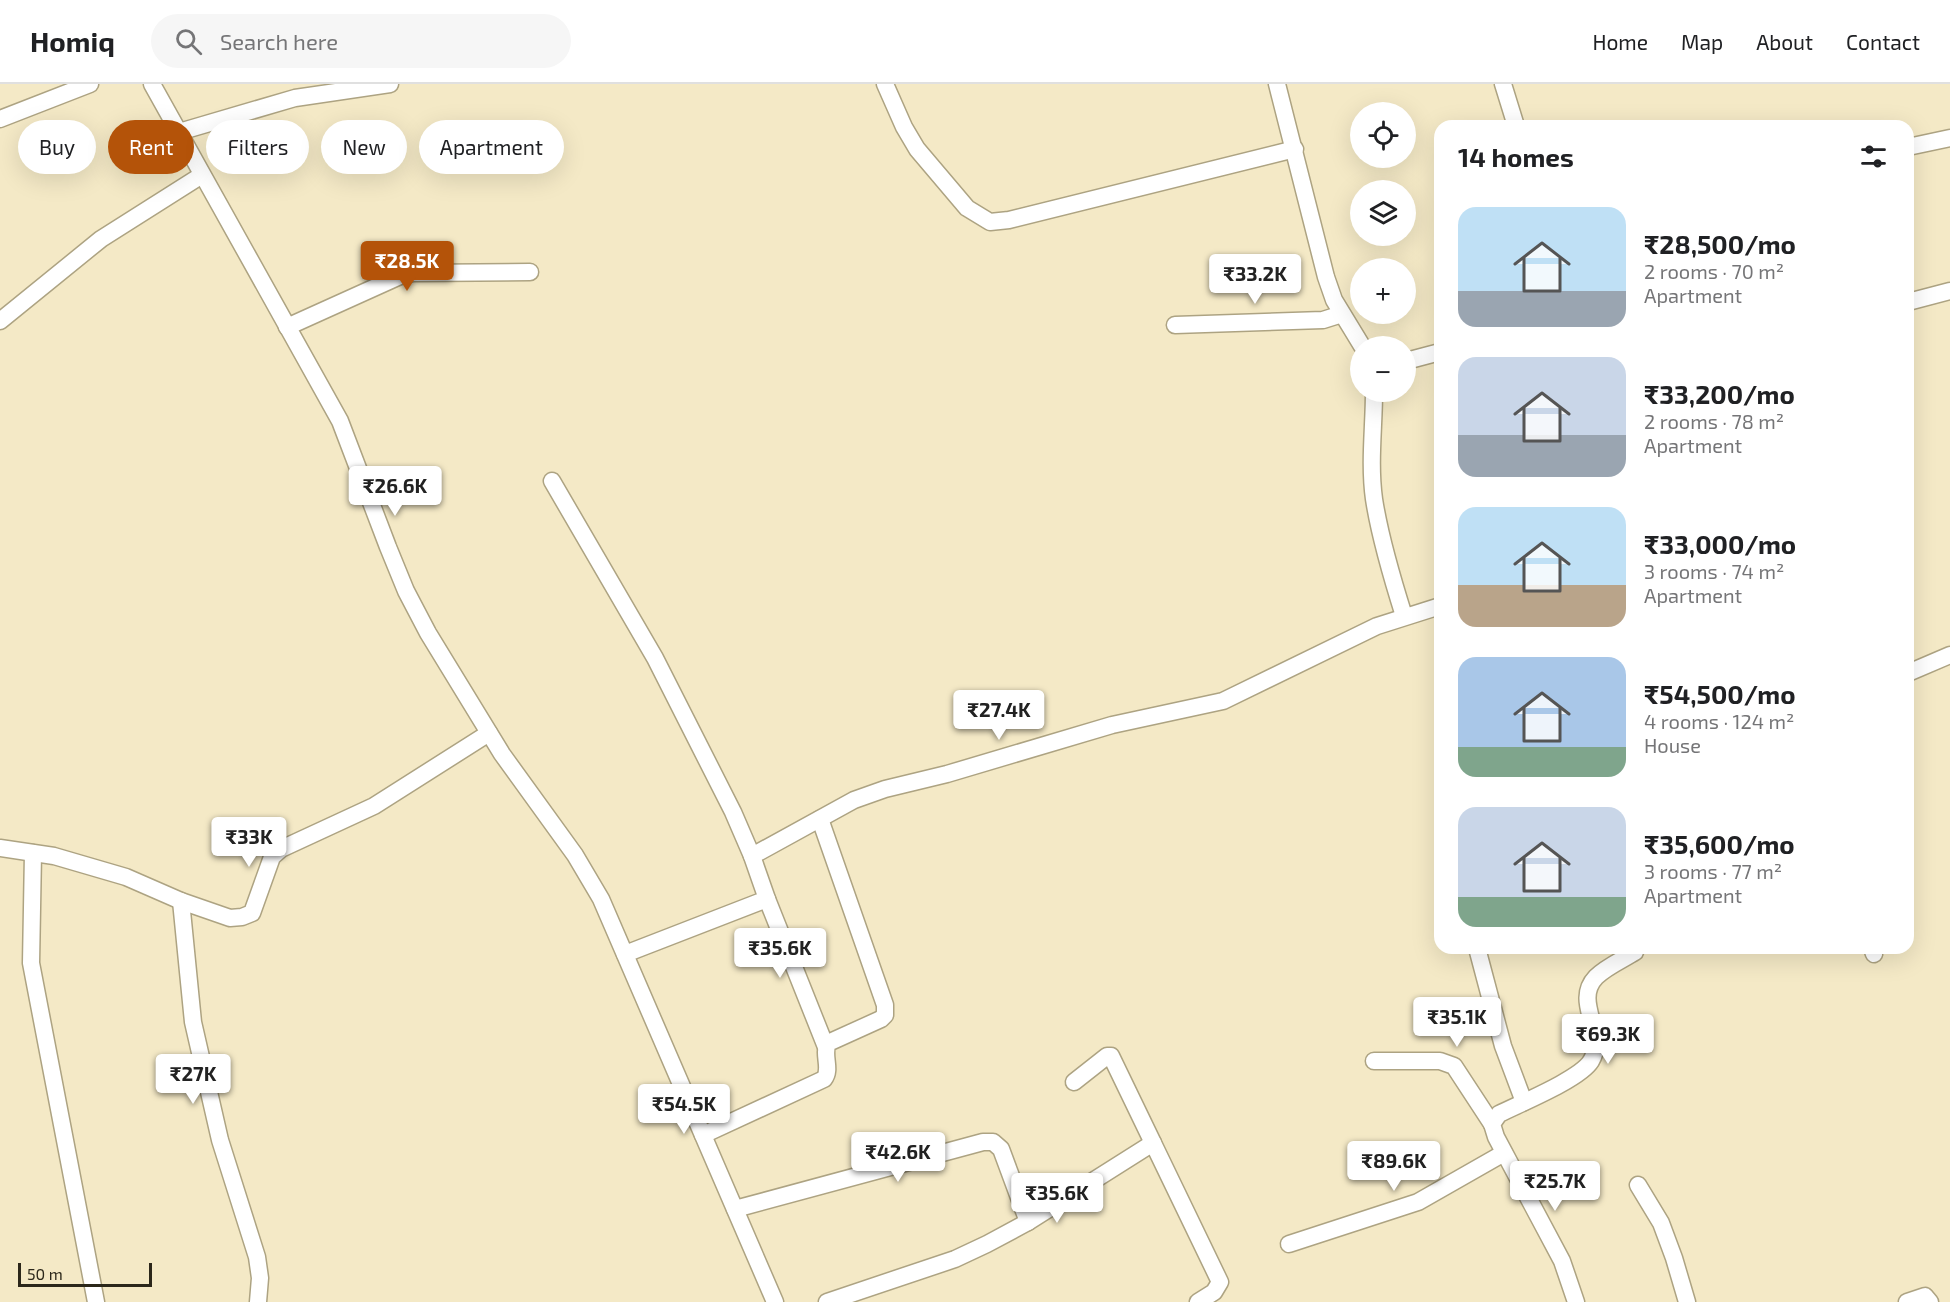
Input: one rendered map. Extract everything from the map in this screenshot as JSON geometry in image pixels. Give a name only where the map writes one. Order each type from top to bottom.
[{"type":"street","points":[[0,119],[90,84]]},
{"type":"street","points":[[152,84],[172,120]]},
{"type":"street","points":[[194,127],[295,98],[390,84]]},
{"type":"street","points":[[885,84],[916,149],[968,208],[990,222],[1009,220],[1295,149]]},
{"type":"street","points":[[1277,84],[1326,277],[1342,314],[1356,336]]},
{"type":"street","points":[[1503,84],[1514,120]]},
{"type":"street","points":[[1914,146],[1950,138]]},
{"type":"street","points":[[194,161],[340,421],[406,591],[429,633],[502,754],[575,855],[601,899],[775,1302]]},
{"type":"street","points":[[0,321],[101,239],[202,175]]},
{"type":"street","points":[[287,327],[400,276],[413,273],[530,272]]},
{"type":"street","points":[[1914,300],[1950,291]]},
{"type":"street","points":[[1175,325],[1315,321],[1342,314]]},
{"type":"street","points":[[1416,358],[1434,354]]},
{"type":"street","points":[[1374,402],[1372,453],[1374,498],[1392,578],[1404,616]]},
{"type":"street","points":[[552,481],[655,658],[733,812],[825,1047],[828,1072],[824,1079],[703,1136]]},
{"type":"street","points":[[752,856],[854,800],[885,789],[947,774],[1112,725],[1223,701],[1349,639],[1404,616],[1434,608]]},
{"type":"street","points":[[1914,670],[1950,655]]},
{"type":"street","points":[[0,848],[54,856],[126,878],[230,918],[242,917],[252,913],[272,857],[281,849],[374,806],[489,733]]},
{"type":"street","points":[[820,819],[886,1010],[881,1019],[834,1038],[825,1047]]},
{"type":"street","points":[[33,853],[31,963],[96,1302]]},
{"type":"street","points":[[626,954],[767,899]]},
{"type":"street","points":[[181,901],[193,1022],[220,1140],[257,1257],[260,1278],[258,1302]]},
{"type":"street","points":[[1480,954],[1503,1046],[1524,1102]]},
{"type":"street","points":[[1492,1124],[1499,1114],[1571,1077],[1590,1062],[1596,1050],[1596,1043],[1586,994],[1589,985],[1597,976],[1632,954]]},
{"type":"street","points":[[1074,1082],[1107,1056],[1111,1056],[1220,1282],[1214,1292],[1198,1302]]},
{"type":"street","points":[[1374,1061],[1440,1061],[1454,1066],[1492,1124],[1504,1153],[1562,1261],[1576,1302]]},
{"type":"street","points":[[735,1209],[983,1142],[993,1142],[1001,1149],[1028,1222]]},
{"type":"street","points":[[827,1302],[955,1259],[1028,1222],[1153,1143]]},
{"type":"street","points":[[1289,1244],[1418,1202],[1504,1153]]},
{"type":"street","points":[[1638,1185],[1660,1223],[1674,1258],[1687,1302]]},
{"type":"street","points":[[1907,1302],[1925,1296],[1930,1302]]}]
